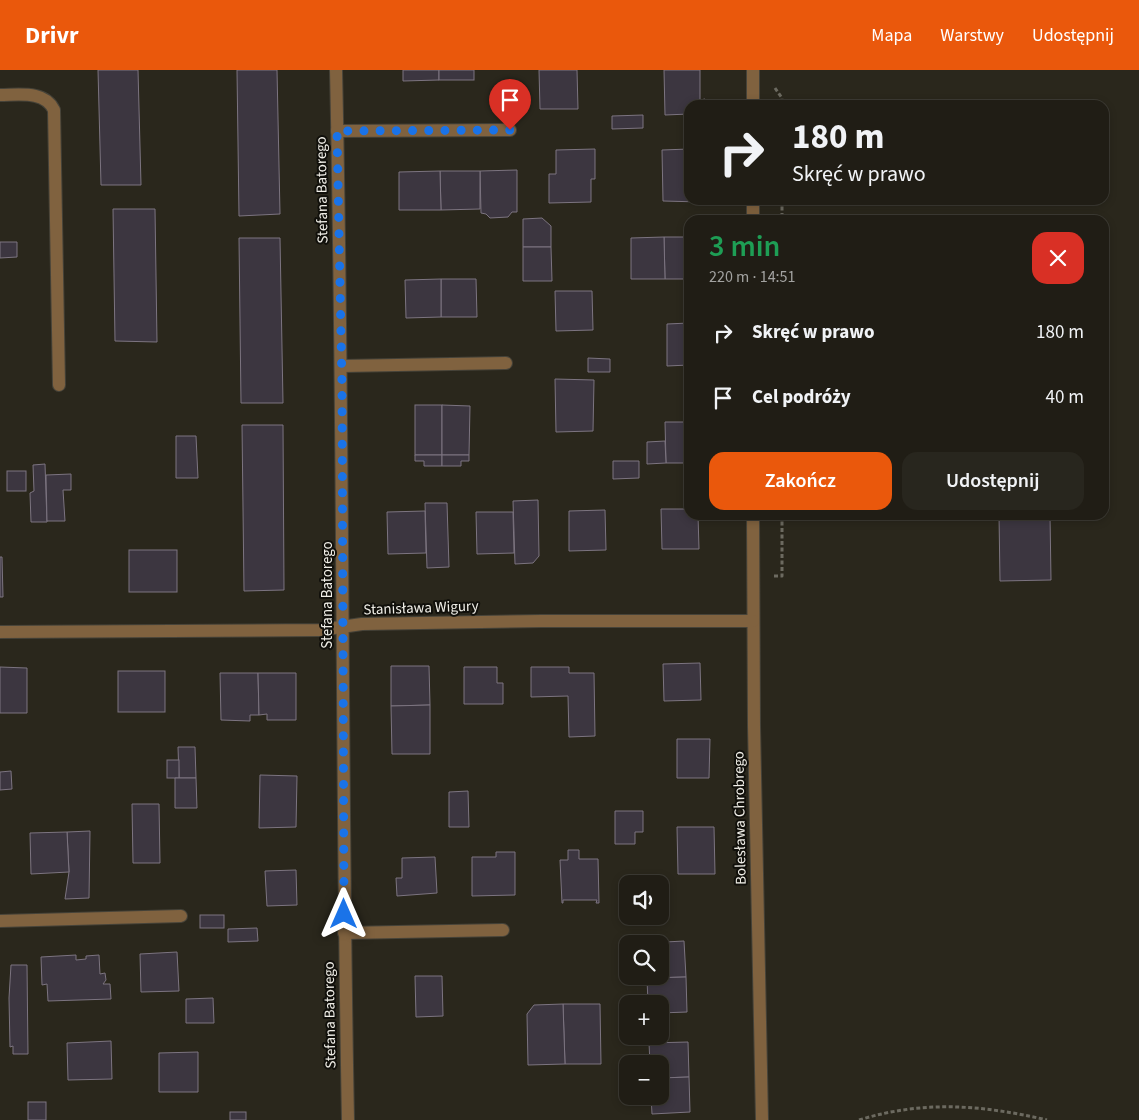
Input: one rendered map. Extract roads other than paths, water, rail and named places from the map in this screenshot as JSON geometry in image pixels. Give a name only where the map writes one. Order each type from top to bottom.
[{"type":"street","name":"Stefana Batorego","points":[[336,70],[342,366],[344,933],[348,1120]]},
{"type":"street","points":[[752,70],[753,100]]},
{"type":"street","points":[[0,95],[45,98],[51,103],[54,110],[59,385]]},
{"type":"street","points":[[337,131],[510,130]]},
{"type":"street","points":[[342,366],[506,363]]},
{"type":"street","name":"Bolesława Chrobrego","points":[[753,520],[753,621],[762,1120]]},
{"type":"street","name":"Stanisława Wigury","points":[[0,632],[320,630],[362,624],[532,621],[753,621]]},
{"type":"street","points":[[0,921],[182,916]]},
{"type":"street","points":[[344,933],[503,930]]}]
